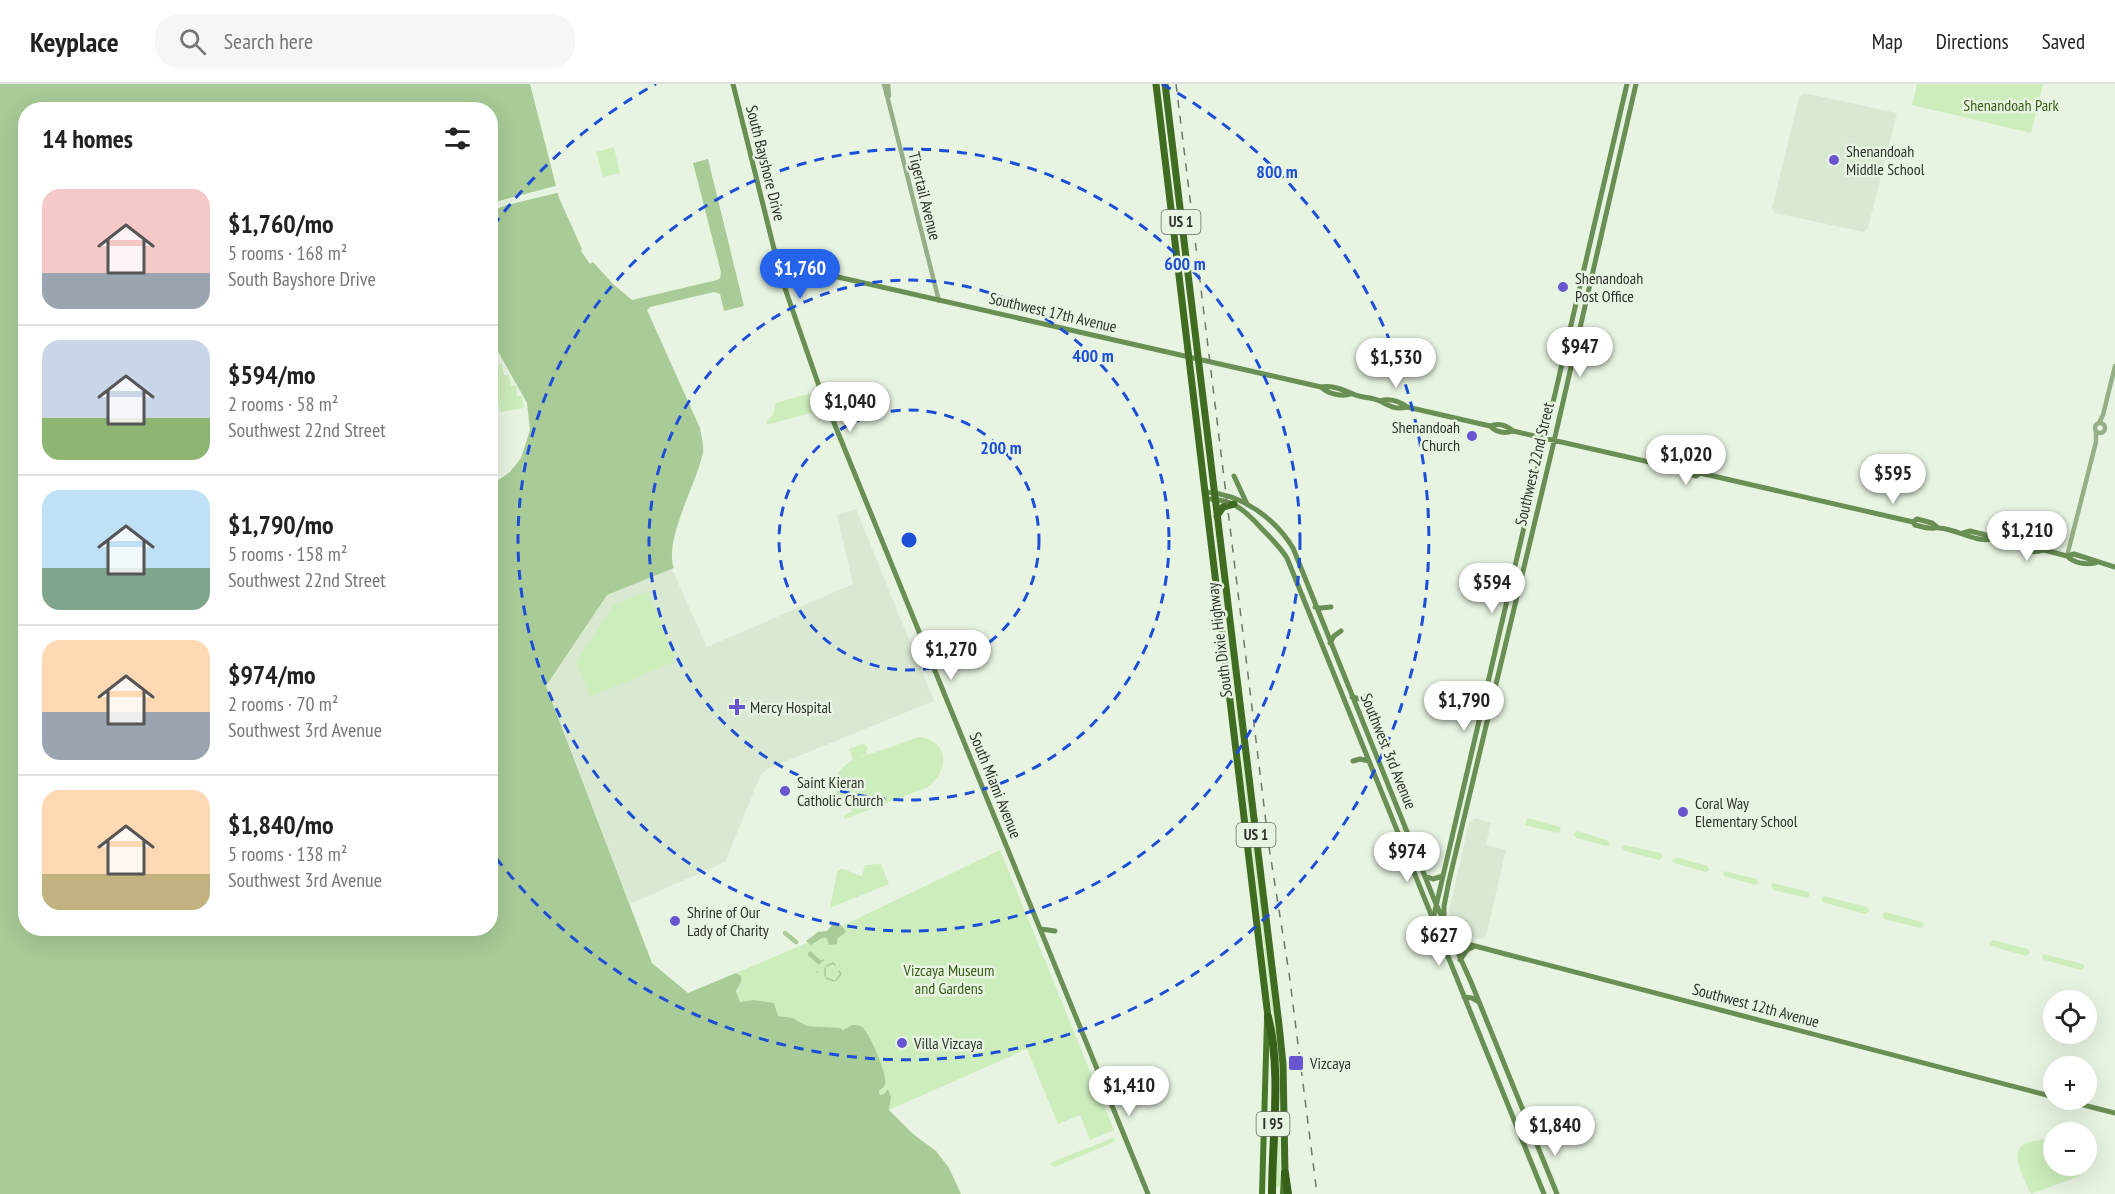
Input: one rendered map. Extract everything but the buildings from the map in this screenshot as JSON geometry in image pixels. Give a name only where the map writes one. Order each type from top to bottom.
[{"type":"highway","name":"South Dixie Highway","points":[[1156,84],[1268,1017]]},
{"type":"highway","name":"South Dixie Highway","points":[[1165,84],[1279,1025],[1285,1173]]},
{"type":"highway","points":[[1217,516],[1223,507],[1234,504]]},
{"type":"highway","name":"I 95","points":[[1268,1017],[1274,1067],[1272,1192]]},
{"type":"highway","points":[[1285,1173],[1288,1194]]},
{"type":"main road","name":"South Bayshore Drive","points":[[733,84],[778,266],[797,328],[819,386]]},
{"type":"main road","name":"Southwest 22nd Street","points":[[1433,919],[1627,84]]},
{"type":"main road","name":"Southwest 22nd Street","points":[[1444,920],[1446,898],[1467,806],[1636,84]]},
{"type":"main road","name":"Southwest 17th Avenue","points":[[778,266],[797,268],[1321,387],[1347,390],[1351,394],[1380,401],[1386,399],[1401,402],[1407,407],[1490,426],[1496,424],[1513,431],[1554,441],[1680,469],[1684,467],[1697,470],[1700,474],[1913,522],[1917,519],[1932,523],[1937,527],[1963,533],[1970,531],[1992,539],[2014,544],[2023,543],[2067,556],[2074,554],[2090,558],[2095,563],[2115,567]]},
{"type":"main road","name":"South Miami Avenue","points":[[819,386],[1148,1194]]},
{"type":"main road","points":[[1234,476],[1247,504]]},
{"type":"main road","points":[[1226,496],[1234,486]]},
{"type":"main road","points":[[1206,496],[1226,496],[1247,504]]},
{"type":"main road","points":[[1215,496],[1234,504]]},
{"type":"main road","name":"Southwest 3rd Avenue","points":[[1234,504],[1246,511],[1287,558],[1544,1194]]},
{"type":"main road","name":"Southwest 3rd Avenue","points":[[1247,504],[1272,523],[1293,548],[1436,904],[1479,1002],[1557,1194]]},
{"type":"main road","points":[[1315,607],[1331,607]]},
{"type":"main road","points":[[1316,630],[1323,627]]},
{"type":"main road","points":[[1330,643],[1341,631]]},
{"type":"main road","points":[[1352,697],[1361,699],[1368,694]]},
{"type":"main road","points":[[1353,761],[1360,759],[1369,761]]},
{"type":"main road","points":[[1425,876],[1433,879],[1443,876]]},
{"type":"main road","points":[[1041,929],[1055,931]]},
{"type":"main road","name":"Southwest 12th Avenue","points":[[1437,930],[1452,940],[2043,1094]]},
{"type":"main road","points":[[1460,960],[1467,950],[1475,946]]},
{"type":"main road","points":[[1464,997],[1479,1002]]},
{"type":"main road","name":"South Dixie Highway","points":[[1262,1194],[1268,1017]]},
{"type":"main road","points":[[2097,1108],[2115,1113]]},
{"type":"main road","name":"South Dixie Highway","points":[[1283,1194],[1282,1180],[1285,1173]]},
{"type":"street","name":"Tigertail Avenue","points":[[886,84],[939,301]]},
{"type":"street","points":[[2067,556],[2096,442],[2099,432],[2105,429],[2101,423],[2115,366]]},
{"type":"street","points":[[2099,432],[2095,426],[2101,423]]},
{"type":"street","points":[[1459,805],[1467,806]]},
{"type":"shaded area","points":[[0,84],[530,84],[559,198],[581,251],[590,264],[593,262],[632,300],[720,278],[721,272],[693,163],[708,159],[744,306],[724,311],[720,294],[714,292],[650,307],[647,310],[700,428],[703,446],[700,464],[673,543],[674,568],[607,595],[546,686],[652,963],[688,993],[736,973],[741,976],[741,982],[736,991],[740,1002],[754,1000],[774,1003],[778,1016],[793,1018],[807,1026],[843,1030],[852,1025],[862,1027],[880,1060],[884,1074],[885,1085],[879,1091],[880,1095],[888,1089],[891,1097],[889,1110],[913,1134],[936,1151],[949,1168],[961,1194],[0,1194]]},
{"type":"shaded area","name":"Shenandoah Middle School","points":[[1804,93],[1897,113],[1868,228],[1864,232],[1775,213],[1772,209],[1799,97]]},
{"type":"shaded area","name":"Mercy Hospital","points":[[856,509],[934,701],[769,768],[761,774],[725,862],[630,904],[546,686],[607,595],[672,569],[707,647],[853,584],[837,515]]},
{"type":"shaded area","points":[[1476,818],[1491,823],[1486,845],[1506,850],[1486,936],[1481,939],[1459,933],[1449,912],[1469,822]]},
{"type":"shaded area","points":[[832,925],[841,925],[846,932],[837,939],[837,944],[829,945],[827,938],[822,938],[811,945],[806,941],[818,932],[827,931]]},
{"type":"green space","name":"Shenandoah Park","points":[[1917,84],[2043,84],[2031,133],[1912,105]]},
{"type":"green space","points":[[614,147],[620,173],[603,177],[596,152]]},
{"type":"green space","points":[[502,364],[504,375],[509,375],[511,386],[516,385],[517,396],[522,396],[524,408],[500,412],[498,365]]},
{"type":"green space","points":[[815,392],[821,410],[767,425],[776,403]]},
{"type":"green space","points":[[1212,506],[1277,1034],[1281,1186],[1276,1187],[1275,1038]]},
{"type":"green space","points":[[648,591],[675,657],[672,658],[673,662],[590,697],[576,662],[614,605]]},
{"type":"green space","points":[[919,737],[937,744],[941,751],[942,767],[934,782],[926,788],[845,819],[844,815],[853,811],[839,803],[835,784],[838,773],[853,760],[849,749],[865,743],[867,754],[859,758]]},
{"type":"green space","points":[[1527,818],[1560,827],[1561,830],[1558,833],[1525,825]]},
{"type":"green space","points":[[1577,831],[1607,840],[1610,844],[1606,846],[1576,838],[1574,834]]},
{"type":"green space","points":[[1624,845],[1661,853],[1663,857],[1659,860],[1625,851],[1622,848]]},
{"type":"green space","name":"Vizcaya Museum and Gardens","points":[[1000,850],[1114,1130],[1090,1140],[1080,1115],[1058,1124],[1027,1049],[889,1110],[891,1097],[888,1090],[882,1096],[879,1093],[885,1085],[875,1048],[868,1034],[859,1026],[852,1025],[844,1030],[807,1026],[798,1020],[778,1016],[774,1003],[754,1000],[739,1002],[737,999],[741,976],[736,973],[811,941]]},
{"type":"green space","points":[[1676,857],[1707,866],[1710,870],[1706,872],[1674,863],[1672,860]]},
{"type":"green space","points":[[881,864],[889,884],[830,908],[837,872],[844,869],[862,876],[865,865]]},
{"type":"green space","points":[[1724,871],[1757,879],[1759,883],[1755,885],[1724,876]]},
{"type":"green space","points":[[1773,883],[1809,892],[1810,896],[1807,898],[1773,890],[1771,886]]},
{"type":"green space","points":[[1824,896],[1867,907],[1870,911],[1865,914],[1822,902],[1821,899]]},
{"type":"green space","points":[[1885,912],[1922,922],[1924,925],[1920,928],[1884,919],[1882,915]]},
{"type":"green space","points":[[1993,940],[2028,949],[2030,953],[2026,956],[1991,946],[1989,943]]},
{"type":"green space","points":[[2043,954],[2083,964],[2085,967],[2081,970],[2044,960]]},
{"type":"green space","points":[[1113,1138],[1116,1139],[1114,1142],[1055,1167],[1051,1165],[1052,1162]]},
{"type":"green space","points":[[2043,1140],[2043,1176],[2080,1176],[2031,1194],[2020,1168],[2018,1154],[2024,1144]]},
{"type":"pier","points":[[559,185],[561,192],[498,208],[498,201]]},
{"type":"waterway","points":[[785,933],[796,942]]},
{"type":"waterway","points":[[810,954],[819,962]]},
{"type":"waterway","points":[[819,962],[824,960]]},
{"type":"waterway","points":[[827,966],[833,963],[835,965]]},
{"type":"waterway","points":[[825,968],[825,976]]},
{"type":"waterway","points":[[836,980],[841,974],[839,971]]},
{"type":"waterway","points":[[826,978],[834,981]]},
{"type":"railway","points":[[1176,84],[1269,847],[1289,973],[1317,1194]]},
{"type":"place","name":"Shenandoah Middle School","points":[[1834,160]]},
{"type":"place","name":"Shenandoah Post Office","points":[[1563,287]]},
{"type":"place","name":"Shenandoah Church","points":[[1472,436]]},
{"type":"place","name":"Mercy Hospital","points":[[737,707]]},
{"type":"place","name":"Saint Kieran Catholic Church","points":[[785,791]]},
{"type":"place","name":"Coral Way Elementary School","points":[[1683,812]]},
{"type":"place","name":"Shrine of Our Lady of Charity","points":[[675,921]]},
{"type":"place","name":"Villa Vizcaya","points":[[902,1043]]},
{"type":"place","name":"Vizcaya","points":[[1296,1063]]}]
